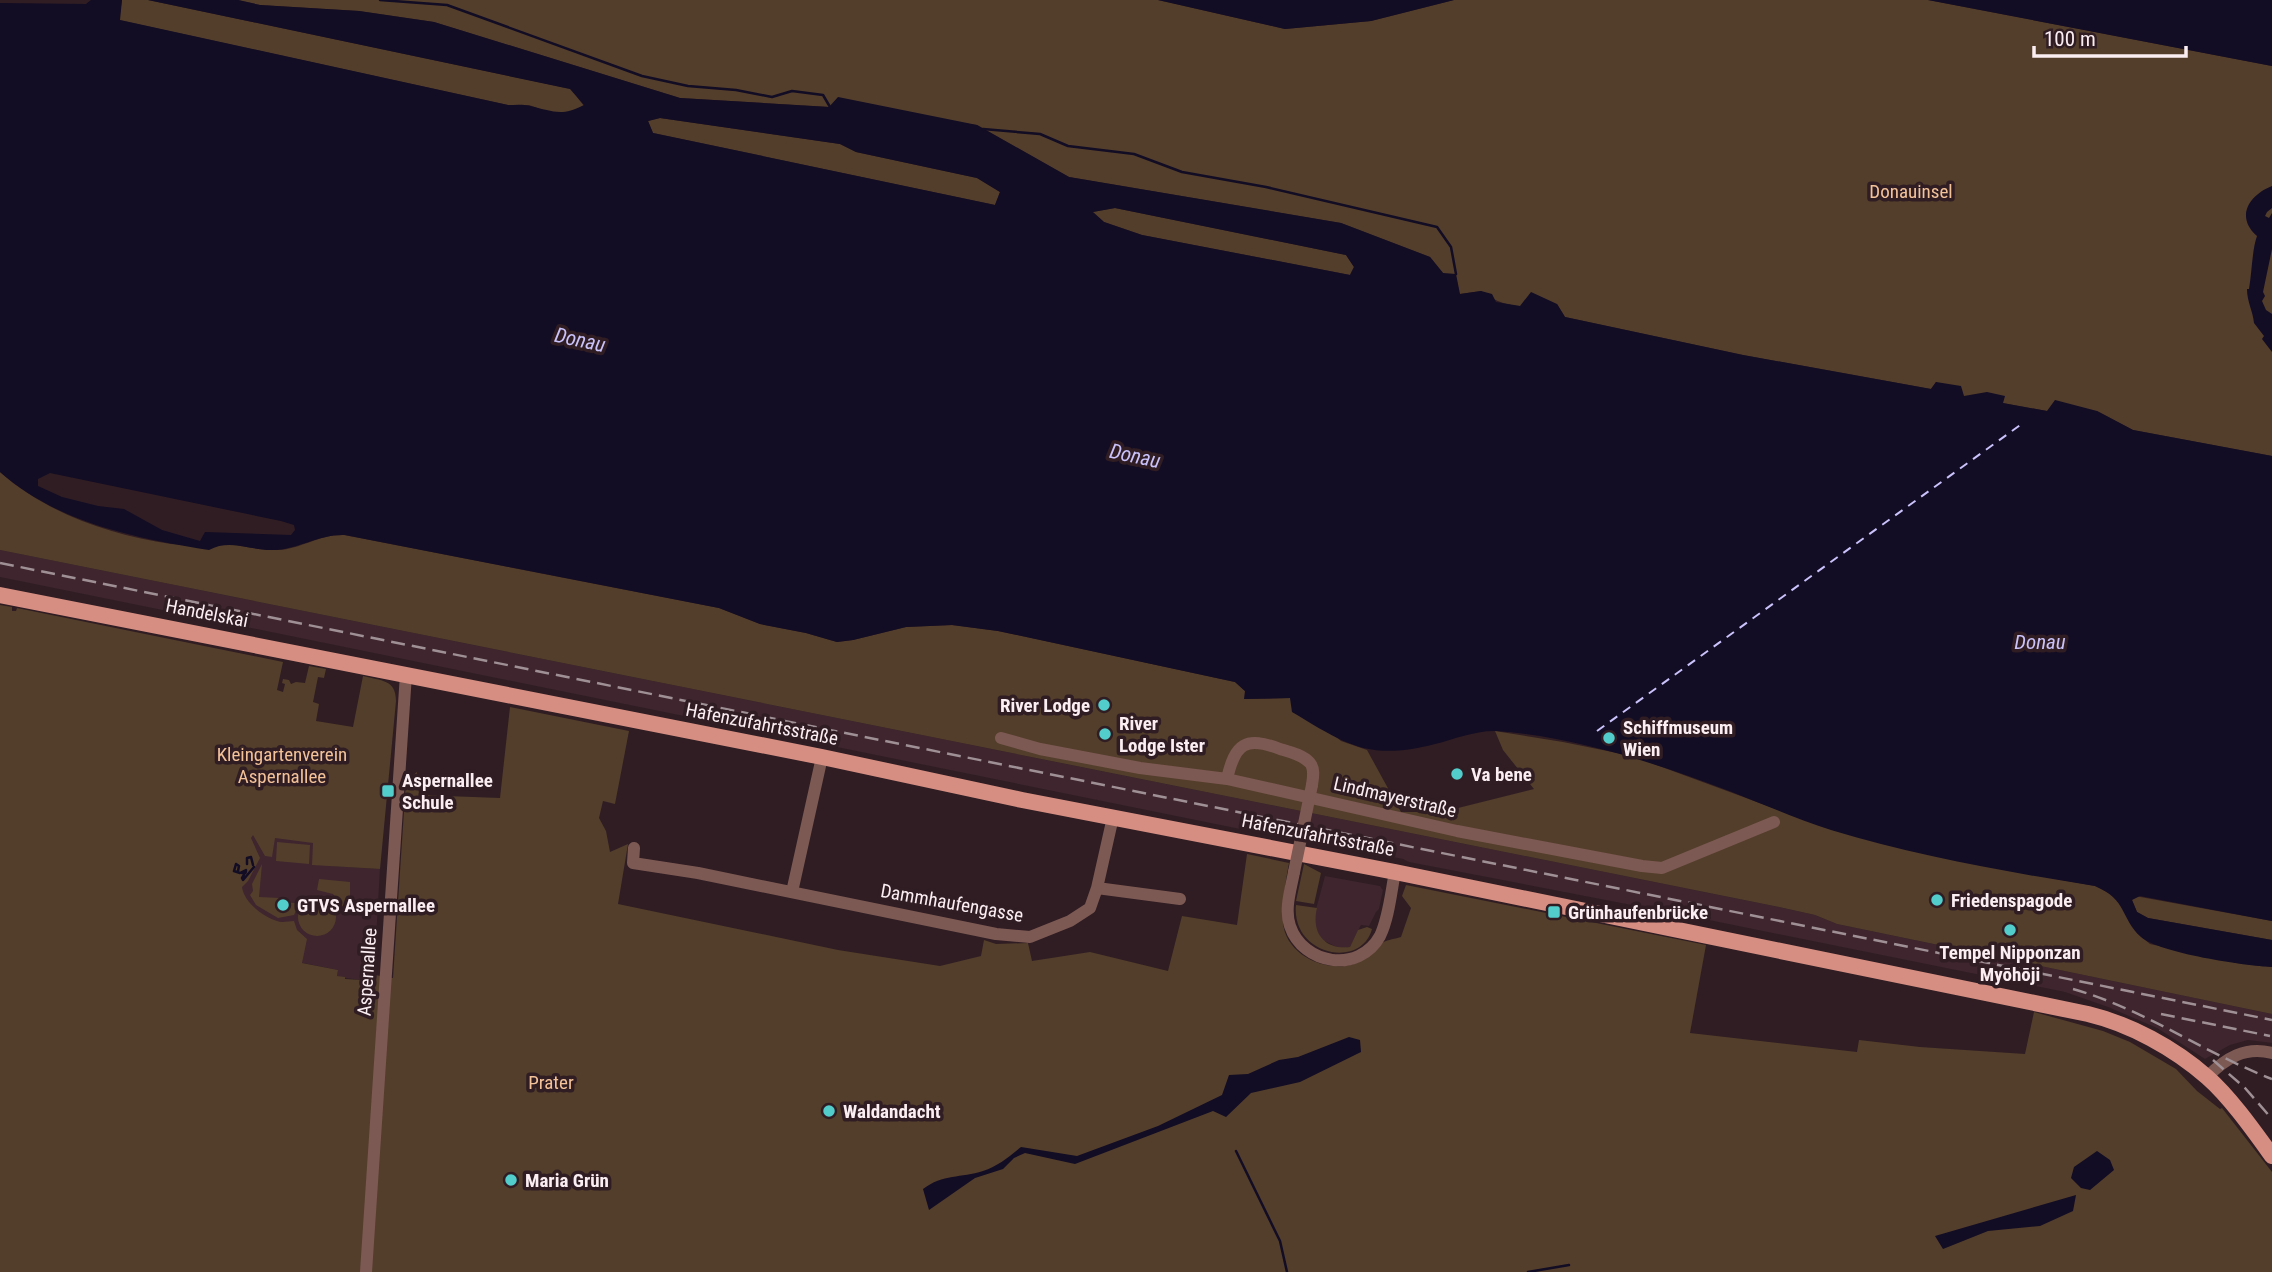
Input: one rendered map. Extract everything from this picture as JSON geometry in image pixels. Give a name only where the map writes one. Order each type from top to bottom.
[{"type":"main road","name":"Handelskai","points":[[0,595],[407,674]]},
{"type":"main road","name":"Hafenzufahrtsstraße","points":[[407,674],[1395,872],[2099,1017],[2141,1034],[2207,1077],[2272,1156]]},
{"type":"street","name":"Aspernallee","points":[[366,1272],[407,674]]},
{"type":"street","name":"Lindmayerstraße","points":[[1001,738],[1040,749],[1140,768],[1227,779],[1605,861],[1662,868],[1774,822]]},
{"type":"street","points":[[1227,779],[1232,759],[1239,748],[1251,741],[1262,742],[1298,755],[1313,769],[1288,914],[1294,936],[1315,957],[1338,960],[1359,956],[1371,947],[1380,936],[1395,872]]},
{"type":"street","points":[[792,892],[822,757]]},
{"type":"street","name":"Dammhaufengasse","points":[[634,848],[633,863],[680,870],[996,934],[1030,937],[1070,921],[1090,908],[1113,817]]},
{"type":"street","points":[[1097,888],[1180,899]]},
{"type":"street","points":[[2207,1077],[2234,1055],[2248,1052],[2272,1053]]},
{"type":"shaded area","points":[[0,550],[1779,907],[1815,915],[1837,924],[2272,1014],[2272,1043],[2248,1040],[2230,1045],[2205,1059],[2157,1028],[2065,992],[1699,918],[1679,918],[1673,913],[1265,831],[1255,832],[0,577]]},
{"type":"shaded area","name":"GTVS Aspernallee","points":[[249,826],[336,843],[333,866],[380,869],[374,974],[364,974],[363,980],[344,978],[337,976],[338,970],[253,953],[210,855]]},
{"type":"shaded area","points":[[1325,876],[1380,886],[1383,890],[1379,909],[1369,926],[1361,925],[1350,947],[1339,948],[1322,940],[1315,928],[1315,913]]},
{"type":"green space","points":[[122,0],[148,0],[571,89],[584,106],[568,113],[548,112],[529,105],[508,105],[119,20]]},
{"type":"green space","name":"Donauinsel","points":[[238,0],[1158,0],[1285,29],[1371,21],[1454,0],[1928,0],[2272,66],[2272,456],[2133,430],[2097,411],[2047,411],[1963,396],[1936,382],[1931,389],[1743,355],[1565,317],[1557,304],[1517,306],[1499,302],[1481,291],[1460,294],[1430,257],[1341,223],[1069,177],[977,125],[830,107],[680,98],[434,22],[359,11],[260,5]]},
{"type":"green space","points":[[660,118],[840,144],[856,152],[977,178],[1000,192],[995,205],[653,133],[648,121]]},
{"type":"green space","points":[[1115,208],[1346,255],[1354,267],[1350,275],[1142,235],[1104,222],[1092,212]]},
{"type":"green space","points":[[0,472],[38,499],[80,520],[125,535],[171,544],[226,544],[278,550],[344,535],[719,608],[760,624],[837,642],[906,627],[952,625],[998,631],[1235,682],[1245,691],[1245,699],[1291,698],[1341,741],[1367,750],[1401,812],[1442,812],[1534,789],[1503,750],[1495,731],[1632,756],[1833,830],[1991,867],[2095,886],[2117,899],[2137,933],[2150,944],[2237,963],[2272,967],[2272,1014],[1837,924],[1815,915],[1779,907],[0,550]]},
{"type":"green space","name":"Prater","points":[[0,605],[12,607],[12,611],[17,608],[283,662],[277,690],[283,692],[283,679],[289,680],[291,684],[305,683],[309,666],[326,669],[324,678],[318,677],[313,702],[319,704],[316,721],[353,727],[363,676],[390,685],[396,701],[380,869],[312,865],[313,843],[275,838],[272,857],[265,856],[253,835],[251,838],[260,858],[242,887],[250,903],[265,916],[279,922],[294,921],[297,930],[307,939],[302,963],[338,970],[337,976],[345,979],[363,980],[363,973],[393,978],[406,781],[417,772],[419,795],[500,798],[510,707],[629,731],[615,804],[603,801],[599,818],[606,831],[610,852],[628,844],[618,904],[838,950],[940,966],[981,956],[984,940],[996,944],[1028,943],[1032,961],[1090,952],[1168,971],[1182,916],[1237,925],[1247,854],[1289,863],[1283,908],[1285,934],[1291,944],[1309,959],[1331,966],[1354,964],[1380,944],[1401,937],[1411,908],[1402,896],[1406,885],[1706,945],[1690,1033],[1857,1052],[1859,1040],[2025,1054],[2034,1012],[2103,1031],[2130,1042],[2176,1069],[2197,1091],[2222,1108],[2272,1172],[2272,1272],[0,1272]]},
{"type":"green space","points":[[277,842],[310,845],[309,864],[276,861]]},
{"type":"green space","points":[[262,864],[259,897],[280,898],[280,902],[295,903],[296,899],[301,900],[294,915],[278,918],[256,905],[250,895],[253,891],[252,884]]},
{"type":"green space","points":[[1304,864],[1321,873],[1314,904],[1296,901]]},
{"type":"green space","points":[[319,879],[350,882],[350,906],[344,908],[333,894],[317,890]]},
{"type":"green space","points":[[2135,896],[2272,921],[2272,940],[2148,918],[2137,912],[2132,900]]},
{"type":"green space","points":[[317,898],[331,903],[336,917],[331,931],[317,936],[303,931],[298,917],[303,903]]},
{"type":"green space","points":[[1296,905],[1317,908],[1318,932],[1333,946],[1350,947],[1358,930],[1367,927],[1372,929],[1365,942],[1355,950],[1342,953],[1328,951],[1304,936],[1297,922]]},
{"type":"water","name":"Donau","points":[[91,0],[122,0],[120,20],[508,105],[527,105],[557,112],[584,105],[570,89],[148,0],[238,0],[260,5],[359,11],[434,22],[680,98],[829,107],[838,97],[977,125],[1069,177],[1341,223],[1430,257],[1443,273],[1456,274],[1460,294],[1481,291],[1492,294],[1496,302],[1520,306],[1531,292],[1557,304],[1565,317],[1743,355],[1931,389],[1936,382],[1961,386],[1964,396],[1987,392],[2005,396],[2003,403],[2047,411],[2055,400],[2097,411],[2133,430],[2272,456],[2272,921],[2140,896],[2132,900],[2137,912],[2148,918],[2272,940],[2272,967],[2203,958],[2151,943],[2134,930],[2119,903],[2106,891],[2095,886],[1962,862],[1863,839],[1831,830],[1676,772],[1617,753],[1557,739],[1489,731],[1412,749],[1375,750],[1344,741],[1292,712],[1290,698],[1244,699],[1245,691],[1235,682],[998,631],[952,625],[906,627],[837,642],[760,624],[719,608],[345,535],[274,550],[225,545],[209,550],[153,540],[98,526],[72,516],[23,490],[0,472],[0,3],[86,4]],"holes":[[[660,118],[840,144],[856,152],[977,178],[1000,192],[995,205],[653,133],[648,121]],[[1115,208],[1346,255],[1354,267],[1350,275],[1142,235],[1104,222],[1093,212]],[[50,473],[281,521],[294,525],[295,530],[291,535],[205,532],[200,541],[162,530],[124,509],[62,497],[38,486],[38,479]]]},
{"type":"water","points":[[1158,0],[1454,0],[1371,21],[1285,29]]},
{"type":"water","points":[[1928,0],[2272,0],[2272,66]]},
{"type":"water","points":[[2272,186],[2272,208],[2265,216],[2269,218],[2272,213],[2272,249],[2262,301],[2266,310],[2272,314],[2272,352],[2254,323],[2248,298],[2247,289],[2257,236],[2250,229],[2246,214],[2251,201]]},
{"type":"water","points":[[1349,1037],[1360,1040],[1361,1052],[1300,1082],[1251,1093],[1226,1117],[1213,1111],[1075,1164],[1025,1153],[1014,1158],[1003,1169],[975,1178],[929,1210],[923,1189],[930,1184],[988,1169],[1021,1147],[1077,1156],[1158,1126],[1222,1095],[1229,1075],[1248,1074],[1279,1060],[1298,1057]]},
{"type":"water","points":[[2097,1151],[2110,1160],[2114,1170],[2090,1190],[2081,1188],[2071,1178],[2074,1167]]},
{"type":"water","points":[[2076,1195],[2073,1211],[2040,1226],[1988,1231],[1943,1249],[1935,1236]]},
{"type":"waterway","points":[[380,0],[447,5],[642,76],[688,86],[736,90],[772,97],[792,91],[823,95],[832,108]]},
{"type":"waterway","points":[[983,129],[1040,134],[1068,146],[1134,154],[1182,172],[1266,187],[1437,227],[1451,247],[1456,274]]},
{"type":"waterway","points":[[247,864],[247,858],[251,857],[253,865]]},
{"type":"waterway","points":[[234,871],[236,864],[239,866],[238,871]]},
{"type":"waterway","points":[[234,871],[240,873],[246,870],[242,873],[245,872],[243,880],[254,867]]},
{"type":"waterway","points":[[1236,1151],[1280,1241],[1287,1272]]},
{"type":"waterway","points":[[1528,1272],[1569,1265]]},
{"type":"ferry route","points":[[1597,731],[2023,423]]},
{"type":"railway","points":[[0,563],[2272,1020]]},
{"type":"railway","points":[[2073,989],[2149,1019],[2222,1057],[2272,1079]]},
{"type":"railway","points":[[2161,1014],[2270,1036]]},
{"type":"railway","points":[[2213,1060],[2245,1088],[2272,1119]]},
{"type":"place","name":"River Lodge","points":[[1104,705]]},
{"type":"place","name":"River Lodge Ister","points":[[1105,734]]},
{"type":"place","name":"Schiffmuseum Wien","points":[[1609,738]]},
{"type":"place","name":"Va bene","points":[[1457,774]]},
{"type":"place","name":"Aspernallee Schule","points":[[388,791]]},
{"type":"place","name":"Friedenspagode","points":[[1937,900]]},
{"type":"place","name":"GTVS Aspernallee","points":[[283,905]]},
{"type":"place","name":"Grünhaufenbrücke","points":[[1554,912]]},
{"type":"place","name":"Tempel Nipponzan Myōhōji","points":[[2010,930]]},
{"type":"place","name":"Waldandacht","points":[[829,1111]]},
{"type":"place","name":"Maria Grün","points":[[511,1180]]},
{"type":"park label","name":"Kleingartenverein Aspernallee","points":[[282,765]]}]
